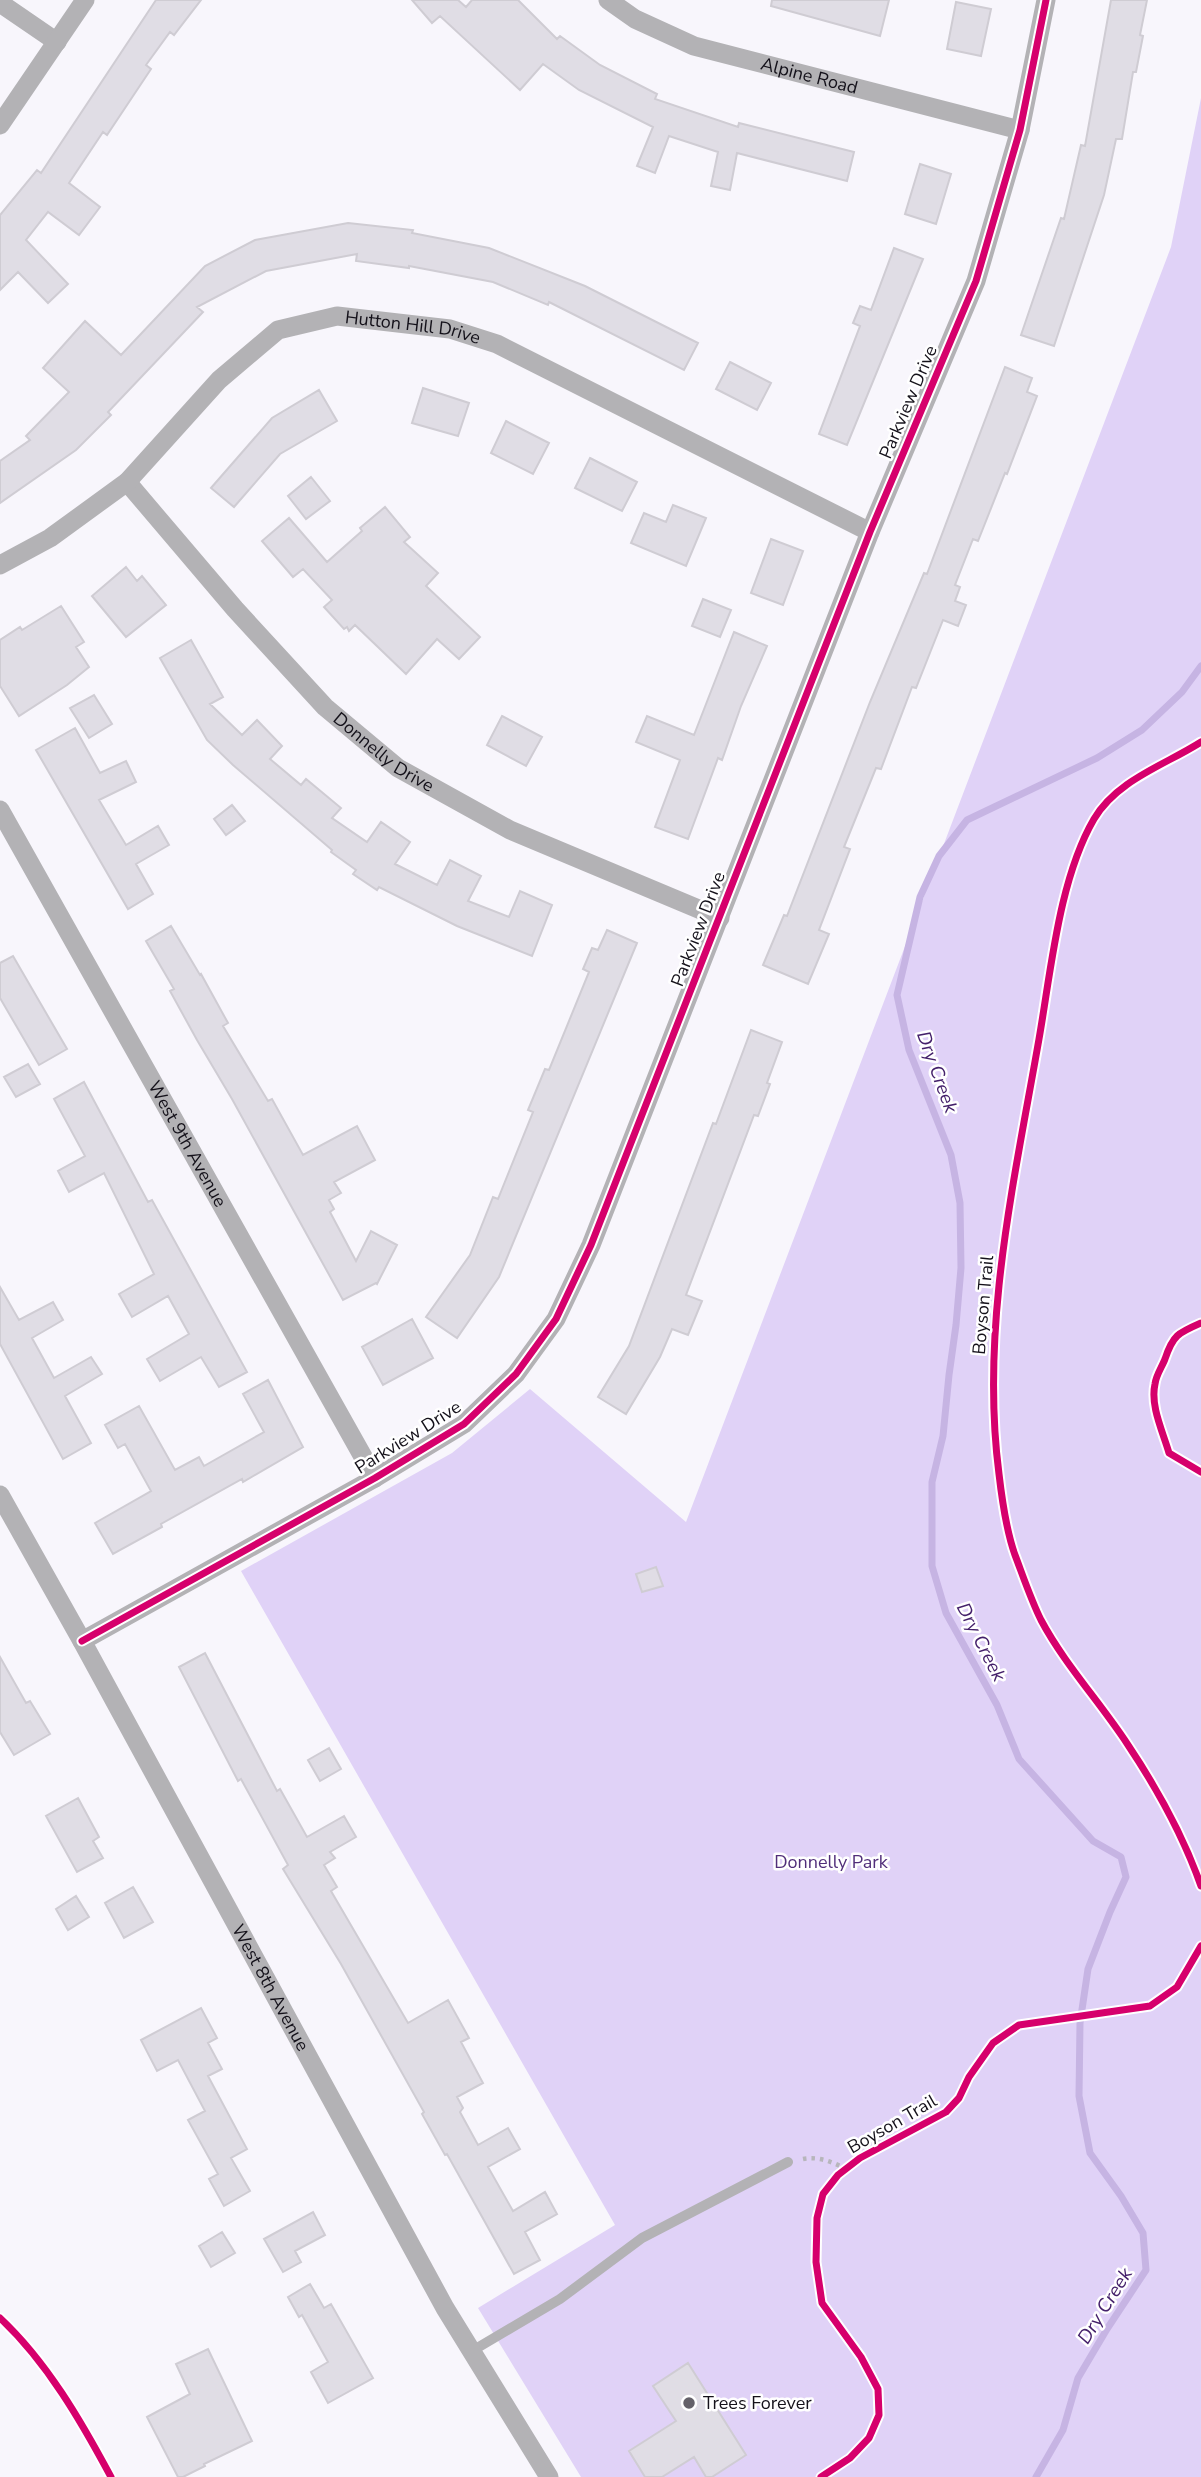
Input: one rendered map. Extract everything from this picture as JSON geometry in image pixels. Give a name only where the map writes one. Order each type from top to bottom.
[{"type":"street","points":[[0,125],[85,0]]},
{"type":"street","name":"Alpine Road","points":[[608,0],[635,19],[694,46],[1020,130]]},
{"type":"street","name":"Parkview Drive","points":[[82,1641],[374,1478],[464,1424],[516,1374],[556,1319],[591,1245],[870,532],[976,281],[1020,130],[1046,0]]},
{"type":"street","points":[[0,3],[57,42]]},
{"type":"street","name":"Hutton Hill Drive","points":[[0,565],[50,538],[127,482],[219,380],[278,330],[337,316],[450,329],[497,344],[870,532]]},
{"type":"street","name":"Donnelly Drive","points":[[127,482],[234,610],[325,707],[398,768],[510,830],[720,918]]},
{"type":"street","name":"West 9th Avenue","points":[[0,810],[374,1478]]},
{"type":"street","name":"West 8th Avenue","points":[[0,1494],[439,2296],[549,2477]]},
{"type":"lane","points":[[471,2351],[560,2299],[642,2238],[788,2162]]},
{"type":"path","points":[[788,2162],[813,2157],[846,2169]]},
{"type":"green space","name":"Donnelly Park","points":[[1201,98],[1201,2477],[581,2477],[478,2308],[615,2225],[241,1571],[452,1453],[530,1389],[686,1522],[1171,247]]},
{"type":"building","points":[[156,0],[201,0],[174,35],[170,32],[146,65],[151,69],[107,135],[103,132],[69,183],[100,207],[79,235],[48,212],[26,240],[68,284],[48,303],[18,272],[0,290],[0,215],[37,170],[41,173]]},
{"type":"building","points":[[412,0],[458,0],[466,7],[472,0],[518,0],[557,39],[560,36],[600,65],[657,94],[655,99],[738,127],[739,123],[854,152],[847,181],[737,153],[730,190],[711,186],[718,152],[669,136],[655,173],[637,166],[653,127],[579,90],[543,64],[520,90],[440,16],[432,23]]},
{"type":"building","points":[[772,0],[889,0],[880,36],[771,6]]},
{"type":"building","points":[[1111,0],[1147,0],[1140,35],[1143,36],[1136,72],[1133,72],[1122,139],[1116,139],[1104,195],[1054,346],[1021,335],[1061,218],[1064,219],[1081,145],[1085,146]]},
{"type":"building","points":[[956,2],[991,9],[981,56],[947,49]]},
{"type":"building","points":[[920,164],[951,174],[936,224],[905,214]]},
{"type":"building","points":[[348,223],[413,230],[412,233],[489,248],[585,286],[698,343],[684,370],[549,302],[548,305],[493,282],[409,266],[356,261],[357,254],[266,271],[197,307],[203,312],[108,412],[111,415],[76,450],[0,503],[0,461],[30,440],[26,436],[69,392],[43,368],[85,321],[121,355],[205,266],[255,240]]},
{"type":"building","points":[[894,248],[923,259],[847,445],[819,434],[860,326],[853,323],[860,306],[871,310]]},
{"type":"building","points":[[730,362],[771,383],[757,410],[716,389]]},
{"type":"building","points":[[1005,367],[1032,378],[1027,392],[1037,396],[978,541],[973,539],[955,585],[960,587],[955,601],[966,605],[958,626],[943,620],[916,688],[912,687],[881,769],[876,768],[844,847],[850,849],[819,930],[829,934],[808,984],[763,965],[784,915],[787,916],[870,702],[924,573],[927,574]]},
{"type":"building","points":[[423,388],[469,403],[458,436],[412,423]]},
{"type":"building","points":[[319,390],[337,421],[280,454],[234,507],[211,488],[272,418]]},
{"type":"building","points":[[506,421],[549,443],[533,474],[491,453]]},
{"type":"building","points":[[590,458],[637,482],[622,511],[575,488]]},
{"type":"building","points":[[311,477],[330,501],[306,519],[288,496]]},
{"type":"building","points":[[673,505],[706,518],[686,566],[631,543],[644,513],[666,522]]},
{"type":"building","points":[[385,507],[410,537],[404,542],[438,573],[426,586],[480,637],[459,659],[437,639],[406,674],[355,625],[349,631],[347,627],[344,629],[324,607],[332,600],[303,569],[293,577],[262,541],[289,518],[327,562]]},
{"type":"building","points":[[771,539],[803,551],[783,605],[751,593]]},
{"type":"building","points":[[126,567],[137,581],[142,576],[166,605],[126,637],[92,596]]},
{"type":"building","points":[[703,599],[731,610],[720,637],[692,626]]},
{"type":"building","points":[[61,606],[84,642],[76,647],[89,667],[67,685],[19,716],[0,686],[0,640]]},
{"type":"building","points":[[734,632],[767,646],[741,706],[722,760],[718,758],[688,839],[655,827],[680,760],[636,742],[647,716],[694,735]]},
{"type":"building","points":[[191,640],[223,697],[210,704],[242,735],[257,720],[282,746],[270,759],[301,785],[306,779],[341,808],[332,818],[367,842],[381,822],[410,842],[395,864],[437,885],[450,860],[481,876],[468,901],[509,917],[520,891],[552,905],[532,956],[457,926],[379,887],[377,890],[353,874],[356,870],[331,852],[332,850],[233,765],[207,740],[160,658]]},
{"type":"building","points":[[94,695],[112,724],[89,738],[70,708]]},
{"type":"building","points":[[502,716],[542,737],[526,766],[487,745]]},
{"type":"building","points":[[75,728],[100,773],[126,761],[136,782],[99,800],[126,845],[158,826],[169,845],[136,864],[153,894],[128,909],[36,750]]},
{"type":"building","points":[[232,805],[245,821],[226,835],[214,819]]},
{"type":"building","points":[[171,926],[228,1023],[223,1026],[268,1101],[272,1099],[303,1155],[357,1126],[375,1160],[334,1182],[341,1193],[329,1200],[334,1209],[330,1212],[356,1261],[371,1231],[397,1245],[377,1284],[343,1300],[170,991],[174,989],[146,941]]},
{"type":"building","points":[[607,930],[637,943],[499,1277],[457,1338],[426,1317],[470,1255],[493,1197],[498,1199],[533,1112],[528,1110],[545,1069],[549,1070],[589,972],[583,969],[592,948],[598,950]]},
{"type":"building","points":[[13,956],[67,1049],[39,1065],[0,998],[0,963]]},
{"type":"building","points":[[751,1030],[782,1042],[758,1116],[754,1115],[686,1295],[702,1301],[688,1335],[672,1329],[660,1357],[626,1414],[598,1397],[629,1346]]},
{"type":"building","points":[[28,1064],[40,1084],[16,1097],[4,1077]]},
{"type":"building","points":[[84,1082],[148,1202],[152,1200],[247,1372],[219,1387],[201,1357],[160,1381],[147,1359],[189,1334],[168,1296],[132,1317],[119,1294],[154,1274],[104,1173],[69,1192],[58,1171],[85,1156],[54,1099]]},
{"type":"building","points":[[0,1287],[19,1320],[53,1302],[63,1320],[32,1338],[54,1378],[91,1357],[102,1374],[65,1396],[91,1443],[63,1459],[0,1344]]},
{"type":"building","points":[[412,1319],[433,1358],[383,1385],[362,1347]]},
{"type":"building","points":[[268,1380],[303,1447],[243,1482],[242,1479],[161,1524],[162,1527],[113,1554],[95,1523],[151,1491],[125,1444],[118,1448],[105,1425],[139,1406],[175,1470],[199,1457],[204,1466],[264,1432],[243,1394]]},
{"type":"building","points":[[656,1567],[663,1586],[642,1592],[636,1574]]},
{"type":"building","points":[[205,1653],[277,1791],[280,1789],[307,1837],[344,1816],[356,1837],[330,1852],[335,1858],[324,1865],[337,1887],[331,1891],[408,2023],[448,2000],[469,2038],[461,2042],[483,2083],[457,2097],[463,2108],[460,2112],[478,2145],[508,2128],[520,2149],[488,2167],[513,2211],[545,2192],[557,2214],[525,2232],[540,2260],[514,2274],[422,2114],[424,2112],[341,1964],[283,1869],[288,1865],[241,1779],[238,1781],[179,1667]]},
{"type":"building","points":[[0,1657],[26,1703],[30,1701],[50,1734],[14,1755],[0,1732]]},
{"type":"building","points":[[329,1748],[341,1769],[320,1781],[308,1760]]},
{"type":"building","points":[[78,1798],[99,1837],[93,1841],[103,1858],[77,1872],[46,1816]]},
{"type":"building","points":[[133,1887],[153,1922],[124,1938],[105,1903]]},
{"type":"building","points":[[76,1896],[89,1917],[68,1930],[56,1909]]},
{"type":"building","points":[[201,2008],[217,2038],[208,2043],[222,2069],[208,2076],[247,2149],[231,2158],[250,2191],[224,2206],[209,2179],[218,2174],[188,2120],[205,2111],[178,2060],[157,2071],[141,2040]]},
{"type":"building","points":[[313,2212],[325,2235],[295,2251],[301,2262],[283,2272],[264,2239]]},
{"type":"building","points":[[222,2232],[235,2253],[211,2267],[199,2246]]},
{"type":"building","points":[[310,2284],[324,2308],[331,2304],[373,2378],[328,2403],[311,2372],[328,2362],[302,2315],[299,2317],[288,2297]]},
{"type":"building","points":[[208,2349],[252,2441],[183,2477],[178,2477],[147,2417],[190,2394],[176,2364]]},
{"type":"building","name":"Trees Forever","points":[[688,2363],[746,2455],[712,2477],[706,2477],[694,2457],[662,2477],[645,2477],[629,2451],[676,2421],[653,2386]]},
{"type":"waterway","name":"Dry Creek","points":[[1036,2477],[1063,2430],[1078,2378],[1146,2270],[1143,2233],[1090,2153],[1079,2096],[1080,2023],[1088,1969],[1126,1877],[1121,1857],[1093,1841],[1019,1759],[997,1705],[946,1613],[932,1566],[932,1482],[943,1436],[956,1325],[961,1268],[960,1203],[951,1155],[909,1050],[897,995],[920,897],[939,856],[967,820],[1097,758],[1142,730],[1182,692],[1201,666]]},
{"type":"cycle path","points":[[82,1641],[375,1478],[464,1424],[516,1374],[556,1319],[591,1245],[870,532],[976,281],[1020,130],[1046,0]]},
{"type":"cycle path","name":"Boyson Trail","points":[[1201,742],[1143,774],[1115,794],[1094,819],[1072,869],[1058,926],[1010,1201],[1002,1255],[994,1365],[994,1419],[1003,1504],[1012,1545],[1030,1596],[1061,1652],[1149,1778],[1178,1831],[1201,1886]]},
{"type":"cycle path","points":[[1201,1323],[1182,1332],[1174,1340],[1157,1377],[1154,1392],[1156,1410],[1169,1453],[1201,1472]]},
{"type":"cycle path","name":"Boyson Trail","points":[[821,2477],[850,2458],[869,2438],[879,2415],[878,2389],[861,2357],[822,2303],[816,2262],[817,2218],[823,2194],[838,2175],[860,2158],[946,2112],[959,2098],[969,2077],[993,2043],[1019,2025],[1150,2006],[1177,1987],[1201,1946]]},
{"type":"cycle path","points":[[0,2318],[48,2373],[111,2477]]},
{"type":"place","name":"Trees Forever","points":[[689,2403]]}]
